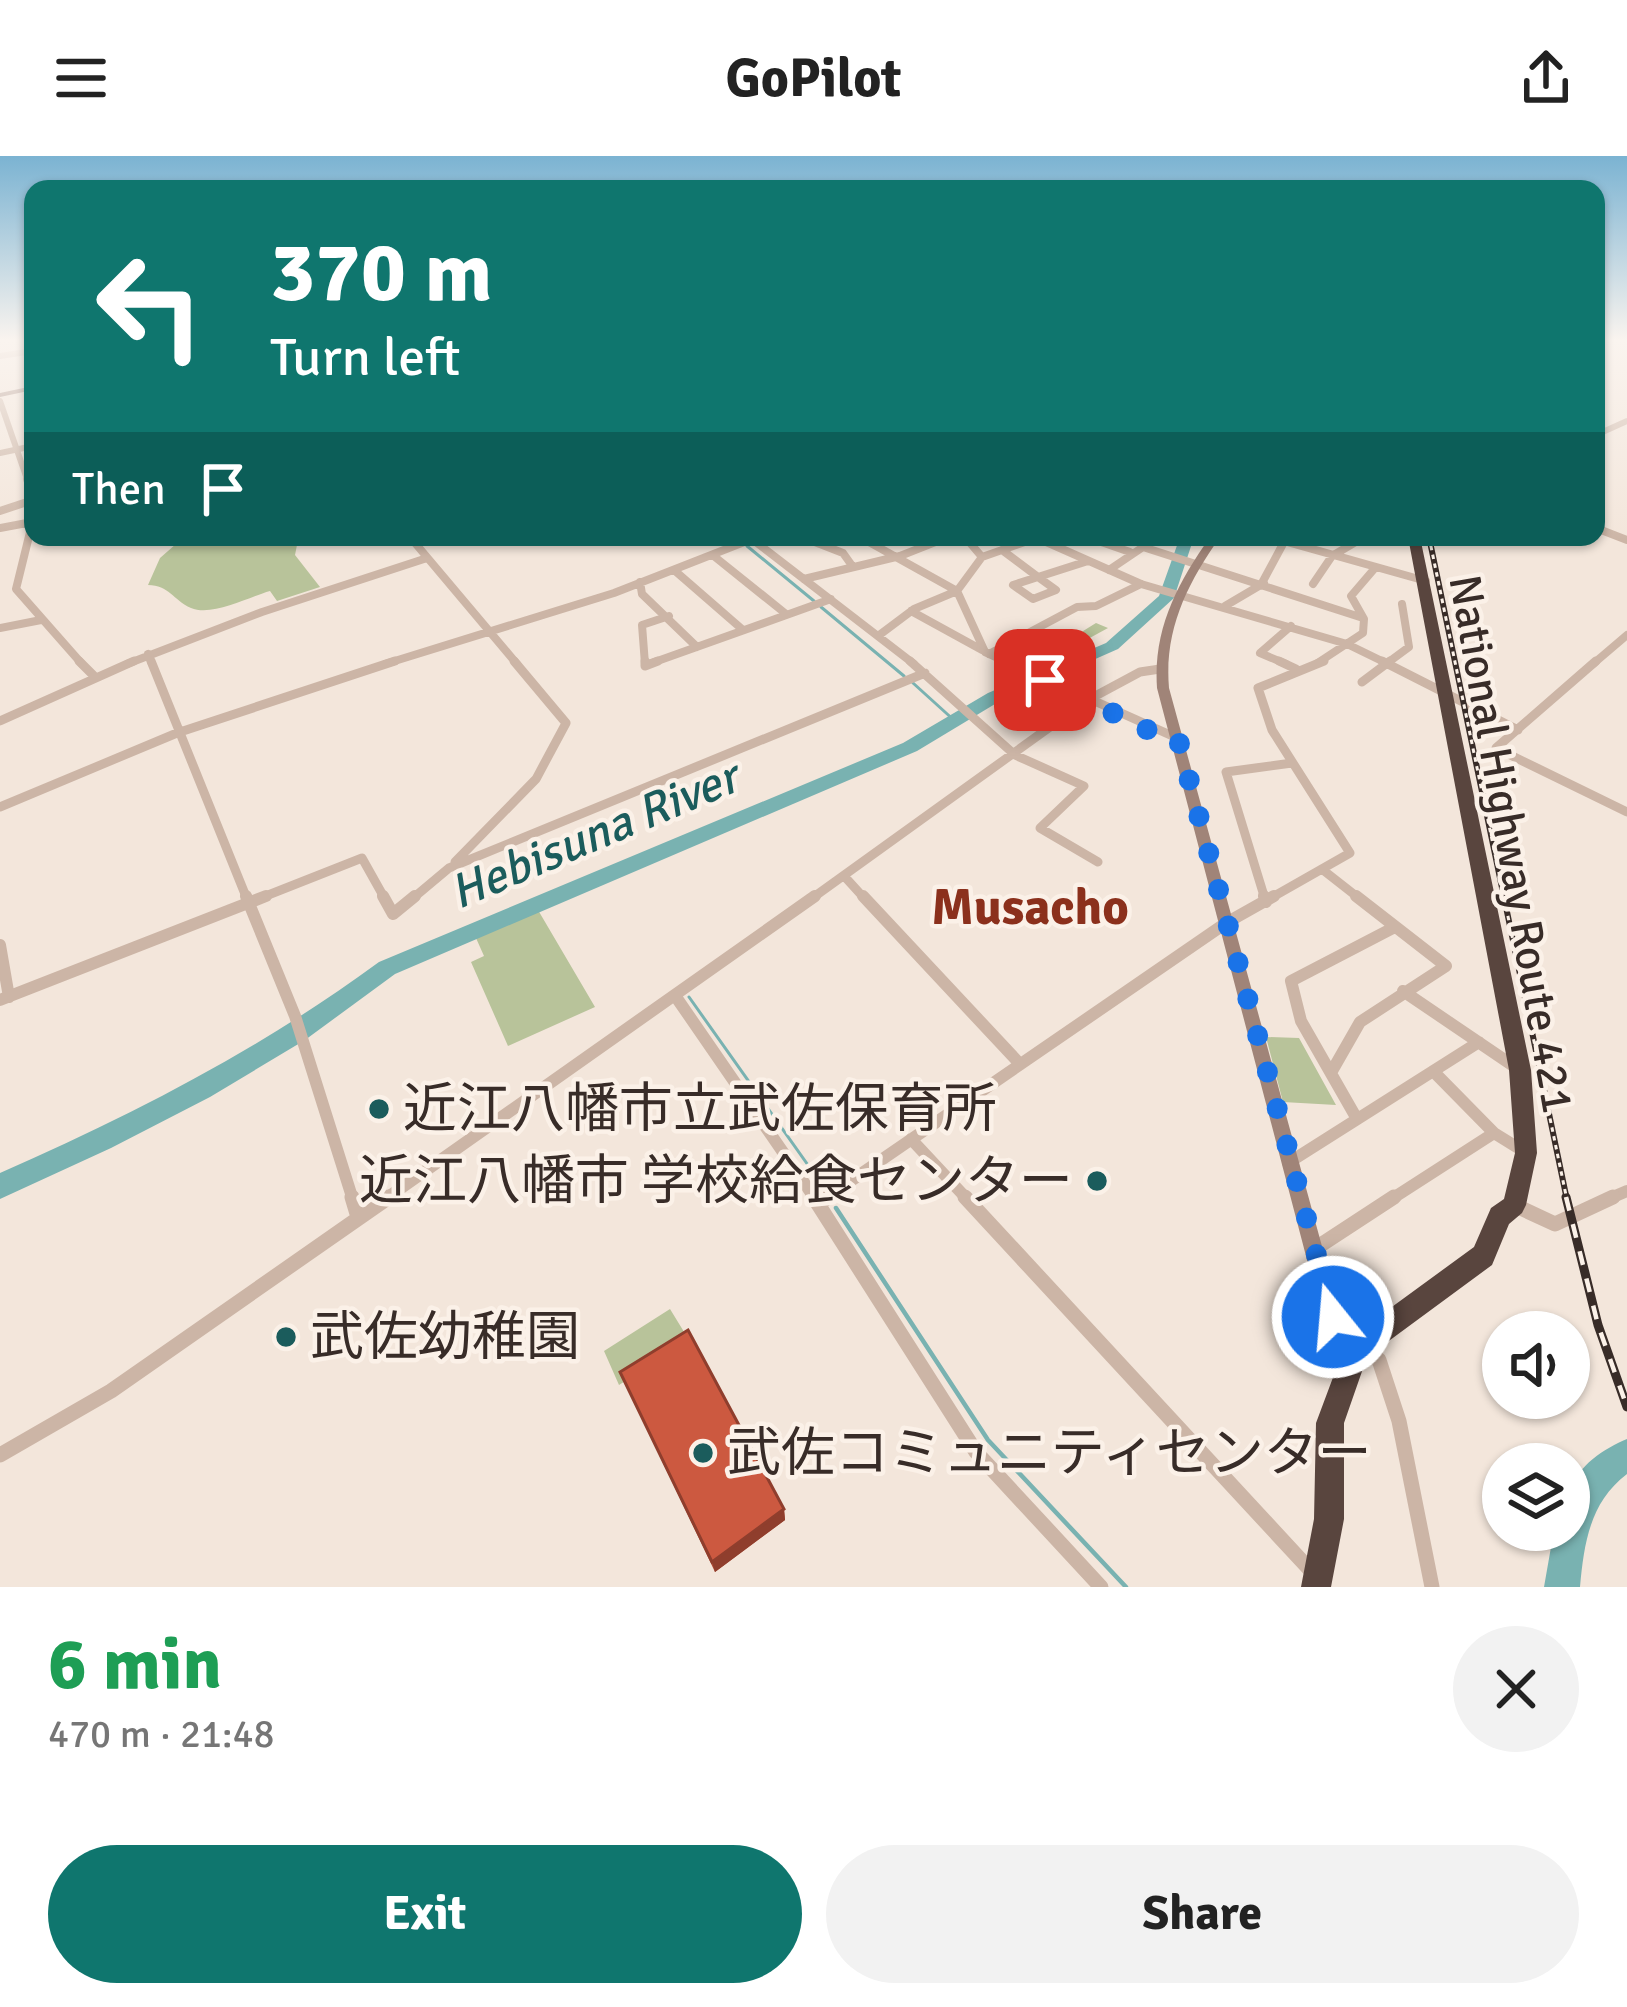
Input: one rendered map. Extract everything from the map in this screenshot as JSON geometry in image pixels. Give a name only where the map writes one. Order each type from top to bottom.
[{"type":"highway","name":"National Highway Route 421","points":[[1357,1348],[1483,1256],[1500,1216],[1514,1205],[1526,1153],[1520,1070],[1416,546]]},
{"type":"highway","points":[[1317,1583],[1329,1519],[1330,1424],[1357,1348]]},
{"type":"street","points":[[2,406],[24,473]]},
{"type":"street","points":[[0,453],[24,448]]},
{"type":"street","points":[[26,546],[16,589],[94,676]]},
{"type":"street","points":[[0,946],[4,998],[362,858],[393,914],[449,868],[536,779],[566,723],[416,546]]},
{"type":"street","points":[[0,807],[179,732],[488,634],[738,546]]},
{"type":"street","points":[[764,546],[925,673],[1015,755],[1084,786],[1040,828],[1099,862]]},
{"type":"street","points":[[781,560],[793,546]]},
{"type":"street","points":[[825,546],[843,553],[854,567]]},
{"type":"street","points":[[879,546],[957,591],[987,653]]},
{"type":"street","points":[[804,579],[925,546]]},
{"type":"street","points":[[973,546],[982,556]]},
{"type":"street","points":[[878,636],[911,611],[957,591],[982,556],[1013,546]]},
{"type":"street","points":[[1056,546],[1142,584],[1346,644],[1518,730]]},
{"type":"street","points":[[1113,546],[1130,552]]},
{"type":"street","points":[[1208,546],[1165,629],[1160,669],[1313,1250],[1333,1317],[1357,1348],[1379,1360],[1399,1421],[1432,1587]]},
{"type":"street","points":[[1224,606],[1263,583],[1288,546]]},
{"type":"street","points":[[1300,546],[1426,581]]},
{"type":"street","points":[[1313,584],[1332,556],[1349,546]]},
{"type":"street","points":[[1109,570],[1130,552],[1143,548],[1364,619]]},
{"type":"street","points":[[1002,550],[1037,577],[1055,590],[1033,599],[1013,585],[1037,577],[1088,561]]},
{"type":"street","points":[[715,557],[785,614]]},
{"type":"street","points":[[0,721],[94,676],[294,597],[424,559]]},
{"type":"street","points":[[818,1204],[1226,923],[1350,854],[1266,717],[1258,688],[1327,660],[1363,633],[1364,619],[1351,596],[1375,568]]},
{"type":"street","points":[[674,570],[743,630]]},
{"type":"street","points":[[640,582],[642,594],[697,646]]},
{"type":"street","points":[[987,653],[1077,607],[1096,606],[1142,584]]},
{"type":"street","points":[[669,616],[642,625],[645,666],[831,599]]},
{"type":"street","points":[[1362,682],[1409,647],[1402,604]]},
{"type":"street","points":[[911,611],[1086,701],[1178,738]]},
{"type":"street","points":[[0,628],[41,620]]},
{"type":"street","points":[[1291,626],[1260,653],[1299,670]]},
{"type":"street","points":[[1627,635],[1496,748],[1627,812]]},
{"type":"street","points":[[148,654],[296,1023],[358,1217]]},
{"type":"street","points":[[0,1455],[111,1391],[676,997],[1086,701],[1141,671],[1160,669]]},
{"type":"street","points":[[449,868],[925,673]]},
{"type":"street","points":[[1265,902],[1226,772],[1292,763]]},
{"type":"street","points":[[1323,870],[1446,966],[1360,1022],[1332,1071]]},
{"type":"street","points":[[845,877],[1020,1064]]},
{"type":"street","points":[[1357,1119],[1301,1022],[1291,981],[1393,928]]},
{"type":"street","points":[[1403,991],[1520,1070]]},
{"type":"street","points":[[676,997],[818,1204],[976,1451],[1101,1587]]},
{"type":"street","points":[[1288,1163],[1479,1042]]},
{"type":"street","points":[[1433,1071],[1494,1133],[1526,1153]]},
{"type":"street","points":[[1313,1250],[1494,1133]]},
{"type":"street","points":[[911,1139],[1317,1583]]},
{"type":"street","points":[[1514,1205],[1556,1223],[1627,1191]]},
{"type":"green space","points":[[174,546],[297,546],[295,555],[320,587],[277,601],[270,591],[200,610],[161,587],[148,585],[160,558]]},
{"type":"green space","points":[[1096,623],[1108,628],[1031,670],[996,654],[1047,630],[1067,641]]},
{"type":"green space","points":[[538,910],[595,1007],[508,1046],[471,962],[484,956],[476,938]]},
{"type":"green space","points":[[1266,1037],[1299,1038],[1336,1105],[1283,1102]]},
{"type":"green space","points":[[670,1309],[689,1340],[619,1385],[604,1351]]},
{"type":"building","name":"武佐コミュニティセンター","points":[[688,1330],[784,1509],[712,1562],[620,1372]]},
{"type":"waterway","points":[[747,546],[814,601]]},
{"type":"waterway","name":"Hebisuna River","points":[[0,1186],[249,1062],[387,968],[910,747],[994,697],[1112,646],[1166,598],[1184,546]]},
{"type":"waterway","points":[[821,607],[904,676]]},
{"type":"waterway","points":[[913,683],[956,722]]},
{"type":"waterway","points":[[689,997],[820,1182]]},
{"type":"waterway","points":[[836,1208],[988,1440],[1126,1587]]},
{"type":"waterway","points":[[1562,1587],[1567,1548],[1586,1494],[1596,1479],[1627,1455]]},
{"type":"railway","points":[[1431,546],[1567,1200]]},
{"type":"railway","points":[[1566,1197],[1598,1325],[1627,1407]]},
{"type":"place","name":"近江八幡市立武佐保育所","points":[[379,1109]]},
{"type":"place","name":"近江八幡市 学校給食センター","points":[[1097,1181]]},
{"type":"place","name":"武佐幼稚園","points":[[286,1337]]},
{"type":"place","name":"武佐コミュニティセンター","points":[[703,1453]]},
{"type":"district","name":"Musacho","points":[[1030,907]]},
{"type":"route","points":[[1045,680],[1150,731],[1178,738],[1284,1133],[1288,1163],[1333,1317]]}]
